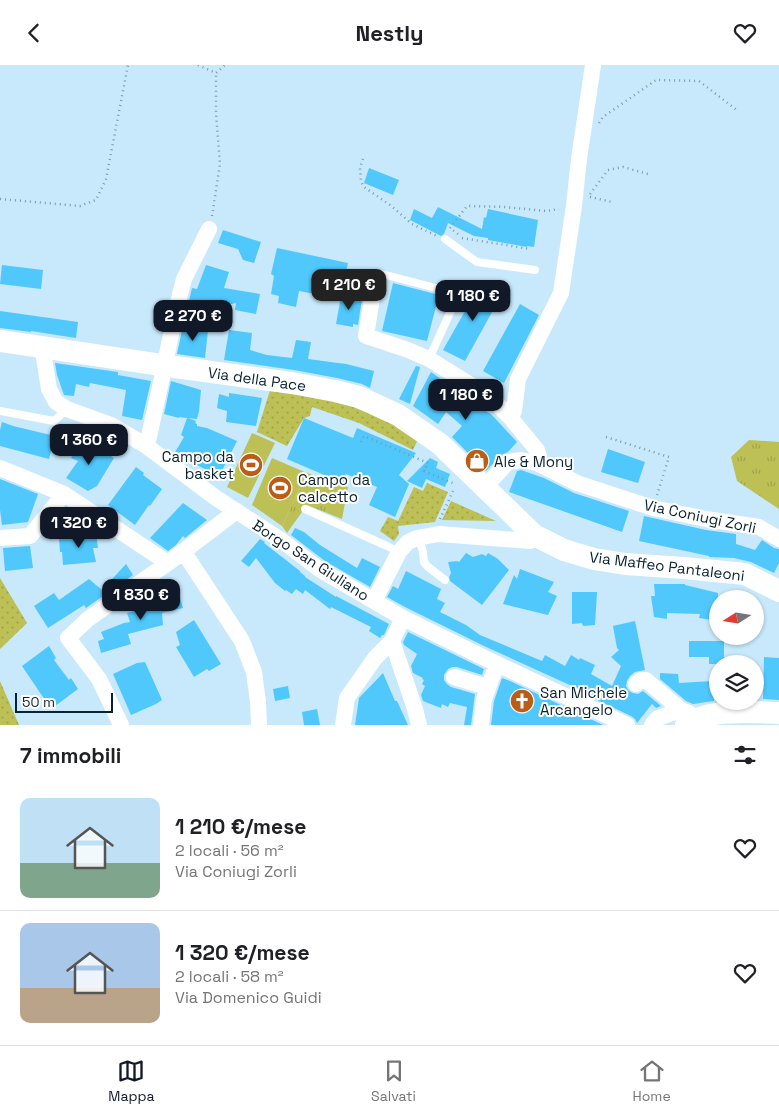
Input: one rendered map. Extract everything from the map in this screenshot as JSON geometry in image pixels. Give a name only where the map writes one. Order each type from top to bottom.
[{"type":"main road","name":"Via della Pace","points":[[0,341],[292,383],[359,397],[398,415],[440,444],[485,487]]},
{"type":"main road","name":"Via Maffeo Pantaleoni","points":[[485,487],[534,535],[564,550],[594,559],[625,564],[745,574],[779,591]]},
{"type":"main road","points":[[688,718],[716,714],[779,713]]},
{"type":"street","points":[[509,416],[514,411],[518,379],[561,293],[593,65]]},
{"type":"street","points":[[146,445],[176,306],[184,279],[209,229]]},
{"type":"street","points":[[378,280],[366,336],[429,359],[496,403],[537,450],[539,456],[537,463]]},
{"type":"street","name":"Borgo San Giuliano","points":[[45,347],[44,358],[49,389],[56,402],[67,409],[111,425],[146,445],[216,498],[319,569],[403,618],[626,725]]},
{"type":"street","name":"Via Coniugi Zorli","points":[[485,487],[508,462],[520,460],[537,463],[577,483],[653,508],[759,527],[779,539]]},
{"type":"street","points":[[0,468],[64,494],[168,563]]},
{"type":"street","points":[[0,538],[30,536],[64,494]]},
{"type":"street","points":[[121,725],[99,679],[68,638],[88,619],[168,563],[230,516],[235,510]]},
{"type":"street","points":[[374,601],[399,552],[408,542],[417,538],[439,534],[530,541],[534,535]]},
{"type":"street","points":[[183,551],[242,641],[254,672],[259,725]]},
{"type":"street","points":[[342,725],[347,698],[374,658],[392,641],[403,618]]},
{"type":"street","points":[[392,641],[416,709],[419,725]]},
{"type":"street","points":[[481,725],[487,687],[497,664]]},
{"type":"street","points":[[454,677],[487,687]]},
{"type":"street","points":[[636,683],[646,680],[688,718]]},
{"type":"street","points":[[652,725],[658,719],[688,718]]},
{"type":"lane","points":[[445,239],[477,262],[534,270]]},
{"type":"lane","points":[[378,280],[451,292],[454,304],[429,359]]},
{"type":"lane","points":[[0,411],[54,421],[67,409]]},
{"type":"lane","points":[[305,509],[399,552]]},
{"type":"lane","points":[[417,538],[421,545],[424,562],[445,580]]},
{"type":"path","points":[[0,199],[80,206],[96,200],[106,179],[128,65]]},
{"type":"path","points":[[198,65],[216,73]]},
{"type":"path","points":[[209,229],[220,164],[216,113],[216,73],[224,65]]},
{"type":"path","points":[[598,125],[603,117],[656,80],[699,81],[738,111]]},
{"type":"path","points":[[363,159],[360,168],[361,181],[364,187],[390,205],[412,224],[445,239],[462,238],[530,249]]},
{"type":"path","points":[[612,202],[588,196],[608,170],[623,167],[648,174]]},
{"type":"path","points":[[462,238],[450,228],[467,207],[505,207],[546,211],[574,206]]},
{"type":"path","points":[[361,442],[364,436],[428,463],[424,471],[458,486]]},
{"type":"path","points":[[606,437],[669,457],[653,508]]},
{"type":"path","points":[[439,520],[453,491]]},
{"type":"green space","points":[[271,387],[316,393],[421,433],[413,450],[359,423],[312,407],[310,416],[304,418],[287,446],[257,432]]},
{"type":"green space","name":"Campo da basket","points":[[252,433],[275,443],[248,498],[227,487]]},
{"type":"green space","points":[[749,440],[779,442],[779,509],[737,481],[731,457]]},
{"type":"green space","name":"Campo da calcetto","points":[[272,458],[307,473],[282,526],[252,505]]},
{"type":"green space","points":[[307,473],[348,487],[342,519],[307,505],[287,533],[282,526]]},
{"type":"green space","points":[[427,483],[448,492],[435,522],[398,526],[399,534],[394,541],[380,531],[388,517],[398,521],[414,487],[423,491]]},
{"type":"green space","points":[[451,501],[496,521],[442,520]]},
{"type":"green space","points":[[0,578],[27,623],[0,649]]},
{"type":"green space","points":[[0,681],[19,725],[0,725]]},
{"type":"building","points":[[369,168],[399,180],[393,195],[364,183]]},
{"type":"building","points":[[438,207],[482,229],[484,217],[486,218],[488,209],[538,220],[534,247],[488,240],[488,238],[474,236],[448,223],[444,234],[441,236],[410,220],[414,209],[432,218]]},
{"type":"building","points":[[223,230],[261,242],[254,263],[243,260],[238,249],[218,243]]},
{"type":"building","points":[[277,248],[348,263],[340,299],[299,291],[296,307],[278,303],[279,296],[271,294],[274,276],[271,274]]},
{"type":"building","points":[[2,265],[43,270],[41,289],[0,284]]},
{"type":"building","points":[[206,265],[229,272],[224,288],[260,294],[256,314],[235,310],[236,303],[211,309],[189,301],[192,288],[197,289]]},
{"type":"building","points":[[482,281],[502,294],[465,361],[443,350]]},
{"type":"building","points":[[393,283],[439,295],[427,341],[382,331]]},
{"type":"building","points":[[341,296],[362,299],[358,325],[353,324],[353,327],[336,324]]},
{"type":"building","points":[[520,304],[539,315],[504,383],[483,371]]},
{"type":"building","points":[[0,311],[78,322],[76,338],[0,328]]},
{"type":"building","points":[[183,326],[208,330],[205,358],[177,354]]},
{"type":"building","points":[[229,330],[252,333],[250,350],[267,355],[292,358],[296,340],[311,342],[308,359],[346,364],[374,371],[370,388],[362,384],[337,378],[224,360]]},
{"type":"building","points":[[55,363],[118,372],[118,375],[151,381],[142,420],[122,416],[126,390],[90,383],[89,387],[76,384],[74,396],[64,395]]},
{"type":"building","points":[[416,366],[420,367],[410,404],[399,399]]},
{"type":"building","points":[[431,372],[492,415],[517,442],[486,471],[452,437],[462,426],[446,412],[438,424],[413,406]]},
{"type":"building","points":[[171,381],[201,390],[197,419],[188,418],[196,421],[197,426],[207,428],[237,441],[219,478],[216,476],[214,480],[205,475],[207,470],[174,454],[184,437],[181,435],[187,418],[164,414]]},
{"type":"building","points":[[229,393],[262,398],[256,426],[226,422],[227,411],[217,408],[219,394],[229,397]]},
{"type":"building","points":[[304,418],[353,438],[357,428],[416,453],[399,475],[409,484],[395,517],[369,505],[377,487],[346,474],[343,483],[287,459]]},
{"type":"building","points":[[2,422],[55,436],[49,459],[0,446]]},
{"type":"building","points":[[82,438],[114,458],[97,486],[88,491],[66,478],[78,461],[71,458]]},
{"type":"building","points":[[608,449],[645,462],[638,483],[601,472]]},
{"type":"building","points":[[430,458],[438,462],[436,468],[450,474],[445,487],[426,479],[422,488],[407,481]]},
{"type":"building","points":[[136,467],[144,473],[143,475],[162,489],[135,525],[108,505]]},
{"type":"building","points":[[521,470],[544,478],[574,493],[629,511],[622,532],[509,492],[517,471]]},
{"type":"building","points":[[0,479],[38,494],[28,522],[2,525]]},
{"type":"building","points":[[183,503],[207,520],[185,538],[183,536],[168,551],[150,538]]},
{"type":"building","points":[[644,516],[706,530],[736,534],[736,544],[755,550],[762,540],[779,549],[779,563],[774,573],[751,562],[734,558],[709,557],[639,541]]},
{"type":"building","points":[[295,528],[304,532],[320,545],[357,568],[362,558],[380,567],[370,587],[325,561],[291,535]]},
{"type":"building","points":[[96,533],[98,548],[93,548],[96,562],[63,565],[59,538]]},
{"type":"building","points":[[260,539],[305,577],[336,597],[389,624],[384,635],[380,638],[369,631],[371,627],[331,607],[330,609],[305,590],[303,594],[296,589],[292,594],[285,591],[275,583],[256,558],[249,567],[241,561]]},
{"type":"building","points":[[30,546],[33,568],[5,571],[3,548]]},
{"type":"building","points":[[466,553],[473,557],[482,554],[486,556],[488,553],[498,559],[509,570],[482,605],[450,581],[451,573],[448,562],[459,562]]},
{"type":"building","points":[[126,564],[133,575],[86,608],[84,605],[48,628],[34,606],[54,593],[59,600],[89,579],[102,590]]},
{"type":"building","points":[[520,569],[554,582],[548,592],[557,596],[548,615],[503,604],[514,575],[517,579]]},
{"type":"building","points":[[406,571],[441,589],[437,599],[445,603],[440,612],[466,625],[480,635],[542,661],[545,655],[565,666],[571,655],[579,660],[580,658],[595,665],[591,674],[612,686],[621,666],[611,657],[619,650],[613,626],[635,621],[645,670],[635,672],[630,676],[626,686],[633,693],[638,694],[643,691],[661,706],[656,708],[652,704],[637,723],[631,716],[593,698],[594,696],[484,646],[405,607],[387,597],[393,586],[398,589]]},
{"type":"building","points":[[654,584],[685,584],[709,591],[709,620],[699,618],[700,614],[667,613],[667,619],[654,617],[651,596],[655,596]]},
{"type":"building","points":[[177,589],[183,608],[162,613],[163,625],[128,634],[131,644],[101,653],[98,641],[104,639],[101,632],[130,622],[127,613],[157,605],[154,595]]},
{"type":"building","points":[[572,592],[597,592],[595,625],[583,626],[582,623],[572,624]]},
{"type":"building","points":[[194,620],[221,664],[209,671],[207,669],[194,677],[176,647],[180,645],[176,632]]},
{"type":"building","points":[[408,632],[484,669],[482,675],[452,667],[444,675],[444,680],[451,687],[475,694],[471,725],[464,725],[467,707],[450,703],[448,707],[442,704],[441,708],[423,701],[421,695],[425,686],[422,684],[424,680],[413,673],[411,666],[417,654],[404,645],[403,642]]},
{"type":"building","points":[[689,641],[709,641],[709,645],[724,645],[724,655],[689,657]]},
{"type":"building","points":[[49,646],[56,658],[54,660],[69,680],[71,678],[78,689],[51,709],[22,666]]},
{"type":"building","points":[[764,657],[779,658],[779,700],[764,699]]},
{"type":"building","points":[[145,662],[162,700],[131,715],[113,674],[137,663]]},
{"type":"building","points":[[383,673],[408,725],[355,725],[359,698]]},
{"type":"building","points":[[660,673],[678,674],[679,683],[709,681],[709,702],[693,704],[686,701],[660,679]]},
{"type":"building","points":[[502,678],[603,725],[491,725],[494,701]]},
{"type":"building","points":[[288,686],[290,698],[275,701],[273,689]]},
{"type":"building","points":[[317,709],[320,725],[304,725],[302,712]]},
{"type":"place","name":"Ale & Mony","points":[[477,461]]},
{"type":"place","name":"Campo da basket","points":[[251,465]]},
{"type":"place","name":"Campo da calcetto","points":[[280,488]]},
{"type":"place","name":"San Michele Arcangelo","points":[[522,701]]}]
